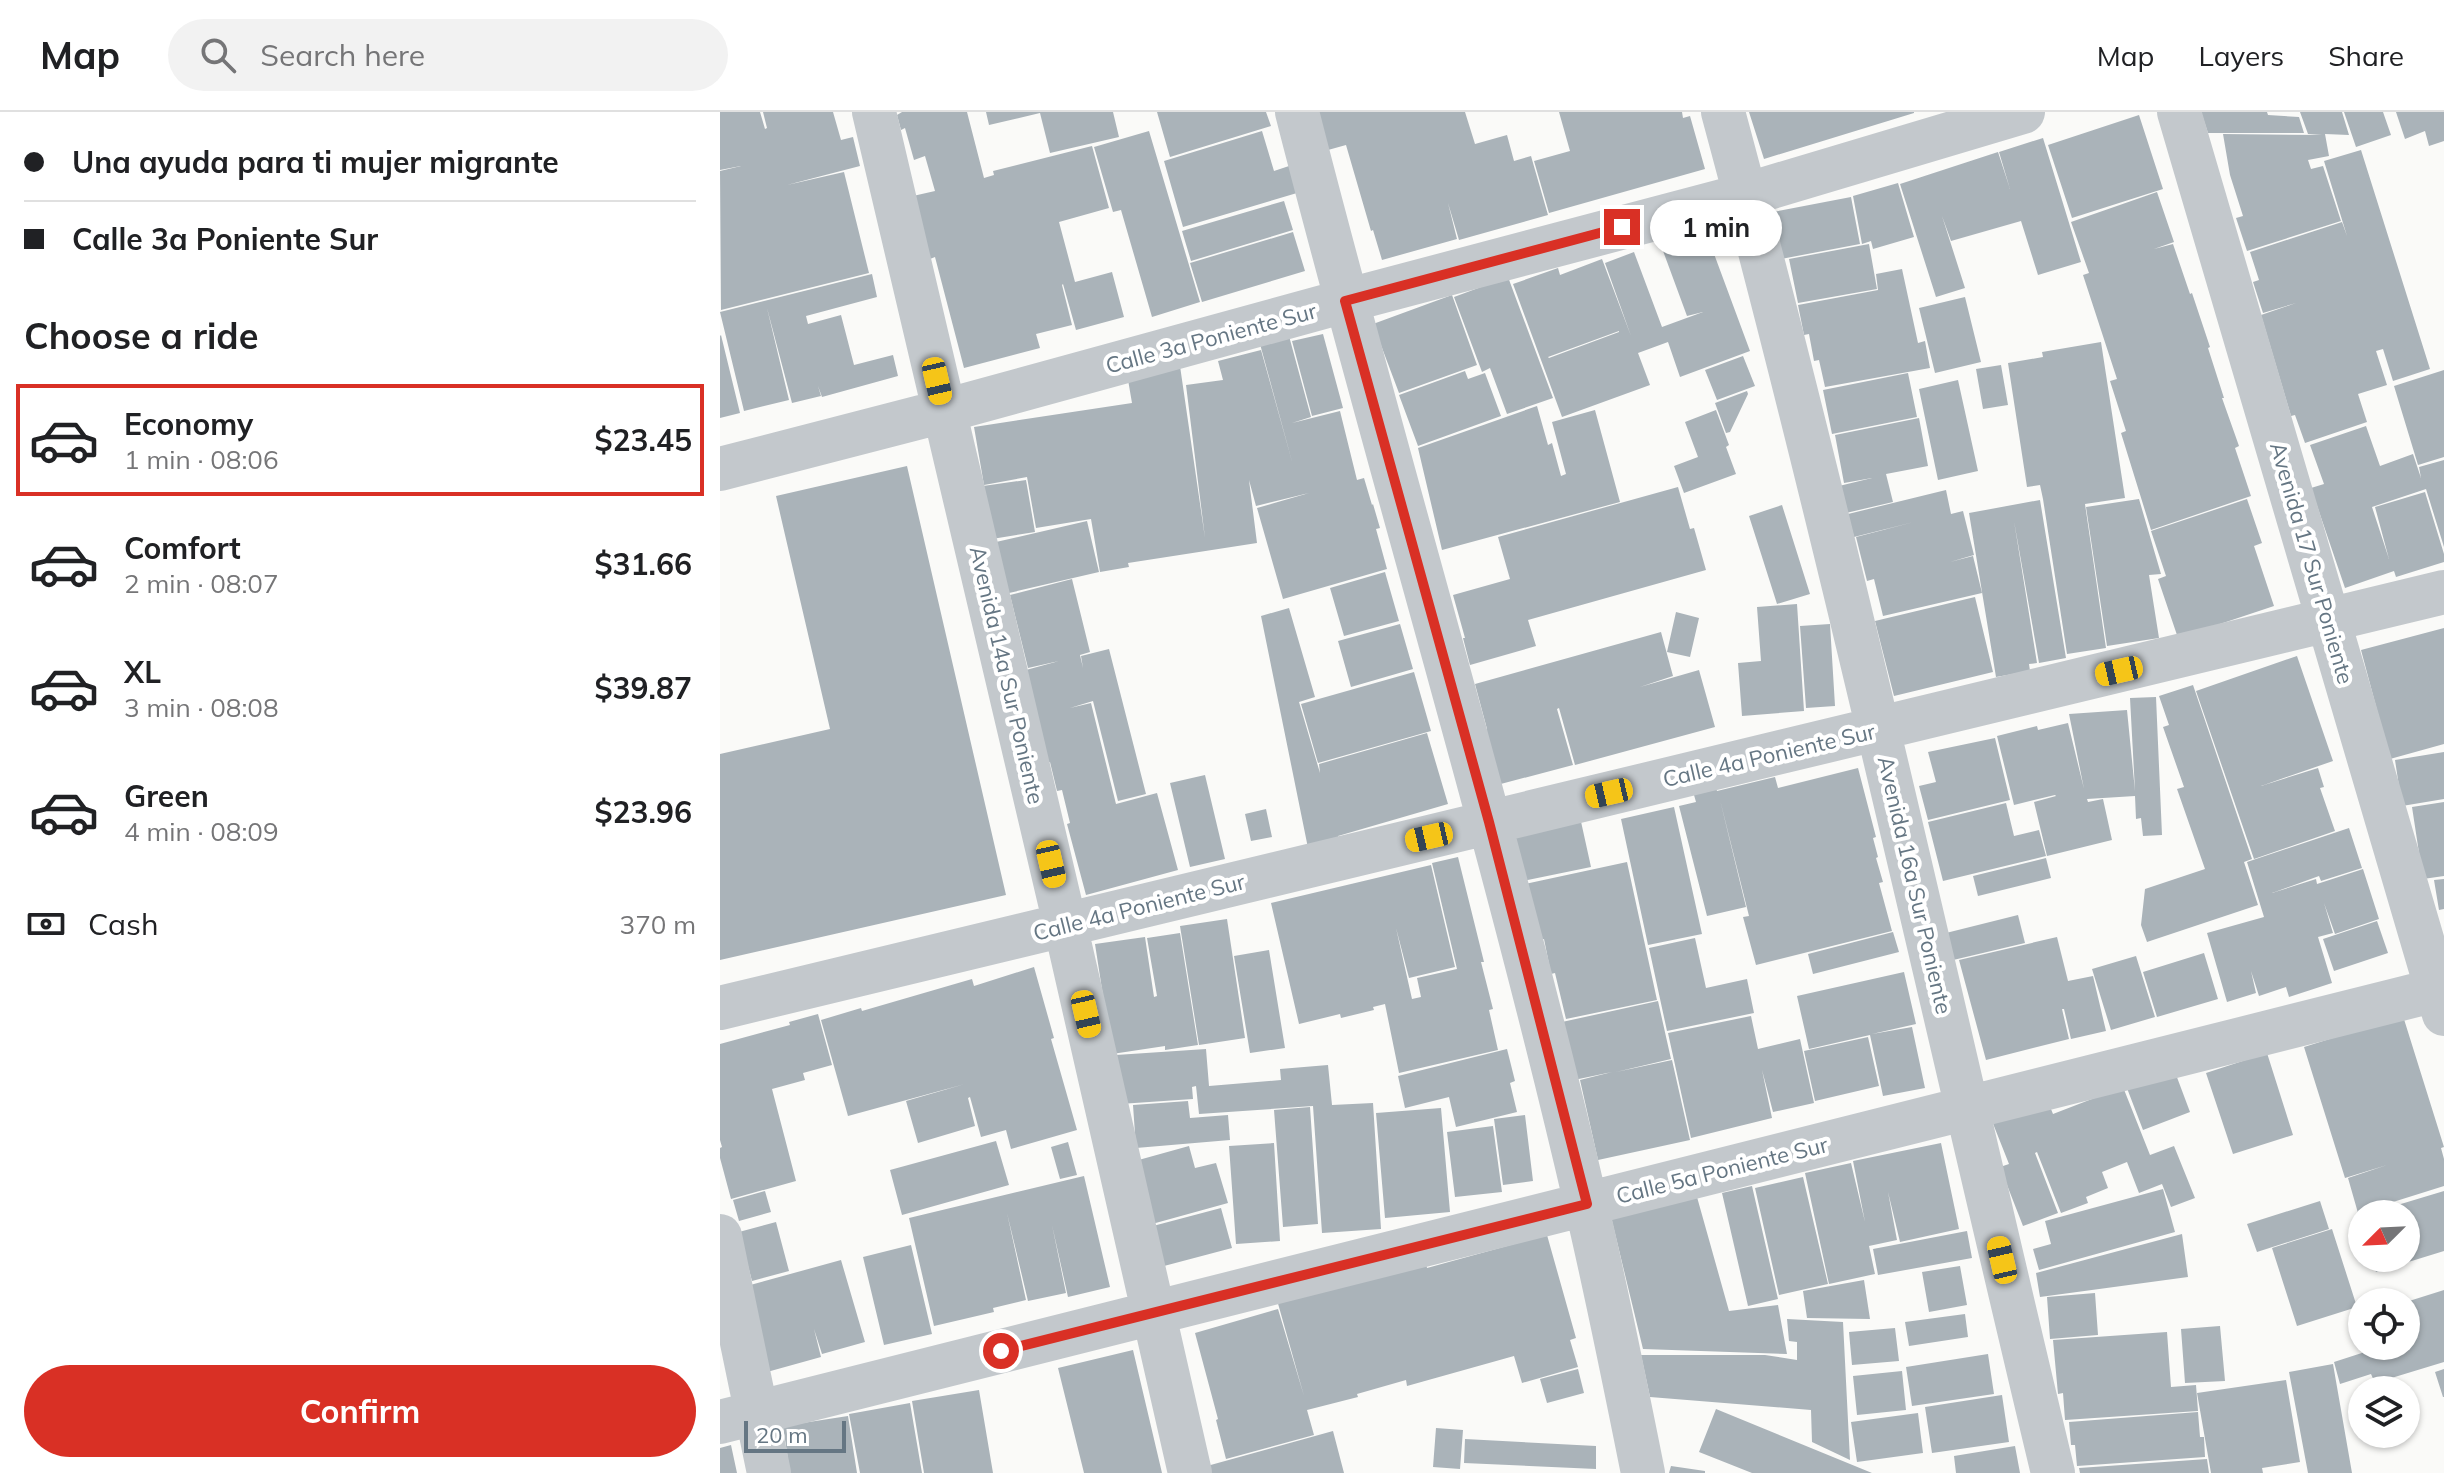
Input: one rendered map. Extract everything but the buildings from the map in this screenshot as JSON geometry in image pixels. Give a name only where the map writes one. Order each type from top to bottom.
[{"type":"street","name":"Avenida 14a Sur Poniente","points":[[874,112],[1065,924],[1190,1473]]},
{"type":"street","points":[[1297,112],[1345,301],[1489,822],[1587,1204],[1643,1473]]},
{"type":"street","name":"Avenida 16a Sur Poniente","points":[[1723,112],[1879,729],[2053,1473]]},
{"type":"street","name":"Calle 3a Poniente Sur","points":[[720,469],[1745,195],[2023,112]]},
{"type":"street","name":"Avenida 17 Sur Poniente","points":[[2179,112],[2442,997]]},
{"type":"street","name":"Calle 4a Poniente Sur","points":[[720,1008],[2444,592]]},
{"type":"street","name":"Calle 5a Poniente Sur","points":[[738,1417],[1966,1108],[2442,997]]},
{"type":"street","points":[[720,1236],[738,1417],[769,1473]]},
{"type":"route","points":[[1001,1351],[1587,1204],[1489,822],[1345,301],[1622,227]]}]
